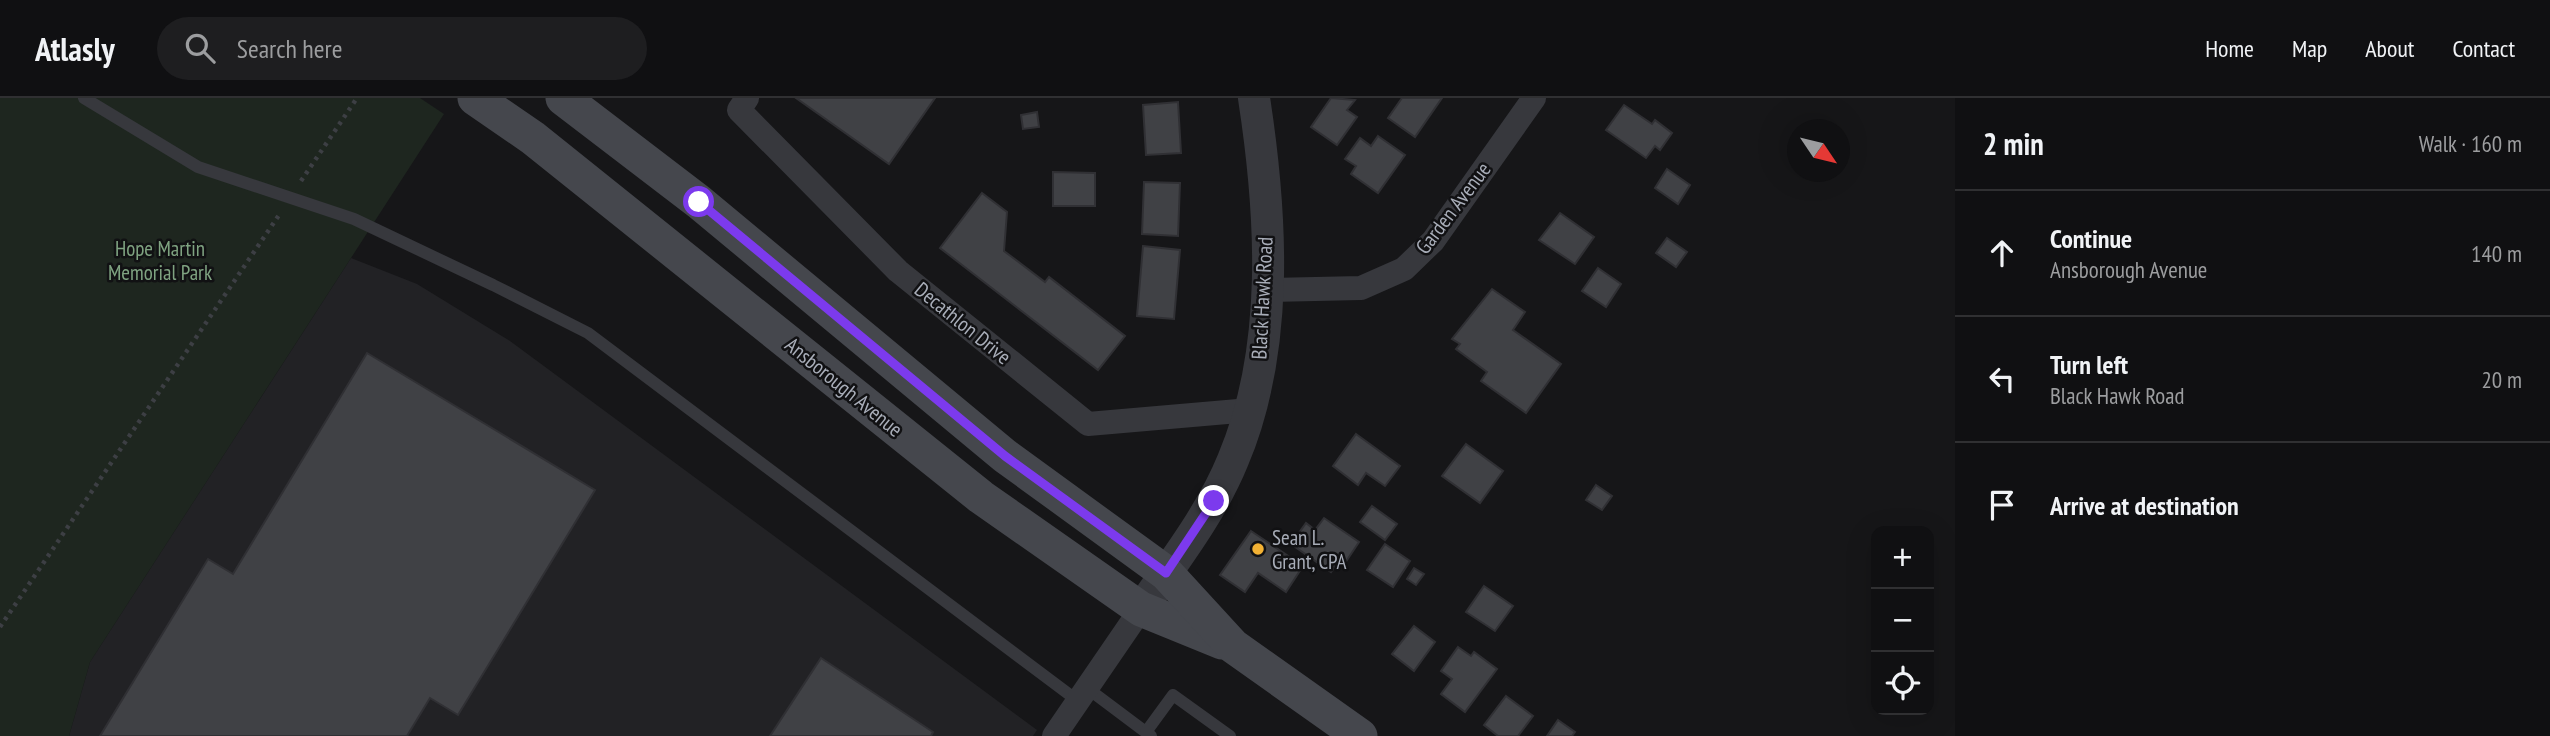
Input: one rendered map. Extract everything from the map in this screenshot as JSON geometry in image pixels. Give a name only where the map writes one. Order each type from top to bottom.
[{"type":"main road","name":"Ansborough Avenue","points":[[475,98],[533,138],[981,497],[1141,609],[1233,646]]},
{"type":"main road","name":"Ansborough Avenue","points":[[563,98],[699,202],[1005,456],[1166,573],[1233,646],[1360,736]]},
{"type":"street","name":"Decathlon Drive","points":[[747,98],[739,110],[898,271],[1088,424],[1250,410]]},
{"type":"street","name":"Black Hawk Road","points":[[1054,736],[1214,501],[1234,460],[1250,410],[1262,358],[1266,290],[1265,213],[1254,98]]},
{"type":"street","name":"Garden Avenue","points":[[1266,290],[1361,288],[1404,269],[1433,241],[1534,98]]},
{"type":"lane","points":[[84,98],[198,167],[354,219],[494,285],[587,333],[1083,694],[1148,734],[1173,695],[1230,736]]},
{"type":"path","points":[[0,627],[357,98]]},
{"type":"shaded area","points":[[351,258],[417,284],[510,341],[1037,730],[1033,736],[69,736],[90,662]]},
{"type":"green space","name":"Hope Martin Memorial Park","points":[[0,98],[420,98],[444,114],[90,662],[69,736],[0,736]]},
{"type":"building","points":[[796,98],[935,98],[889,164]]},
{"type":"building","points":[[1331,98],[1355,100],[1347,110],[1357,117],[1337,145],[1311,127]]},
{"type":"building","points":[[1402,98],[1442,98],[1415,137],[1388,118]]},
{"type":"building","points":[[1178,102],[1181,153],[1146,155],[1143,105]]},
{"type":"building","points":[[1624,105],[1652,124],[1655,120],[1672,133],[1660,150],[1655,146],[1646,158],[1606,130]]},
{"type":"building","points":[[1037,112],[1039,127],[1023,129],[1021,115]]},
{"type":"building","points":[[1378,136],[1405,155],[1378,193],[1351,174],[1356,166],[1345,159],[1360,138],[1371,146]]},
{"type":"building","points":[[1667,169],[1690,185],[1678,204],[1655,188]]},
{"type":"building","points":[[1053,172],[1095,173],[1095,206],[1053,206]]},
{"type":"building","points":[[1144,182],[1180,183],[1178,236],[1142,234]]},
{"type":"building","points":[[982,193],[1007,212],[1004,251],[1045,282],[1049,277],[1125,336],[1098,370],[940,248]]},
{"type":"building","points":[[1560,213],[1594,237],[1575,264],[1539,240]]},
{"type":"building","points":[[1667,238],[1687,252],[1676,267],[1656,253]]},
{"type":"building","points":[[1143,246],[1180,250],[1174,319],[1137,316]]},
{"type":"building","points":[[1598,268],[1621,284],[1606,307],[1582,291]]},
{"type":"building","points":[[1492,289],[1525,312],[1513,330],[1561,364],[1526,413],[1481,381],[1487,372],[1456,349],[1460,344],[1452,339]]},
{"type":"building","points":[[367,353],[595,490],[458,715],[430,698],[407,736],[100,736],[208,559],[233,574]]},
{"type":"building","points":[[1356,434],[1400,466],[1385,486],[1366,473],[1358,485],[1333,466]]},
{"type":"building","points":[[1466,444],[1503,471],[1480,503],[1442,476]]},
{"type":"building","points":[[1596,485],[1612,496],[1602,510],[1586,500]]},
{"type":"building","points":[[1372,506],[1397,524],[1385,540],[1360,522]]},
{"type":"building","points":[[1324,518],[1359,542],[1345,563],[1340,559],[1331,572],[1291,544],[1306,523],[1315,530]]},
{"type":"building","name":"Sean L. Grant, CPA","points":[[1251,531],[1303,566],[1286,592],[1258,573],[1245,592],[1220,575]]},
{"type":"building","points":[[1385,544],[1410,561],[1393,587],[1367,570]]},
{"type":"building","points":[[1414,568],[1424,574],[1416,585],[1407,579]]},
{"type":"building","points":[[1484,586],[1513,606],[1495,631],[1466,612]]},
{"type":"building","points":[[1414,626],[1435,642],[1414,671],[1392,654]]},
{"type":"building","points":[[1458,647],[1471,656],[1474,652],[1497,669],[1465,712],[1441,694],[1452,679],[1441,671]]},
{"type":"building","points":[[821,658],[933,732],[931,736],[770,736]]},
{"type":"building","points":[[1506,696],[1533,716],[1518,736],[1498,736],[1484,725]]},
{"type":"building","points":[[1558,720],[1575,732],[1572,736],[1547,736]]},
{"type":"place","name":"Sean L. Grant, CPA","points":[[1258,549]]},
{"type":"route","points":[[699,202],[1005,456],[1166,573],[1214,501]]}]
